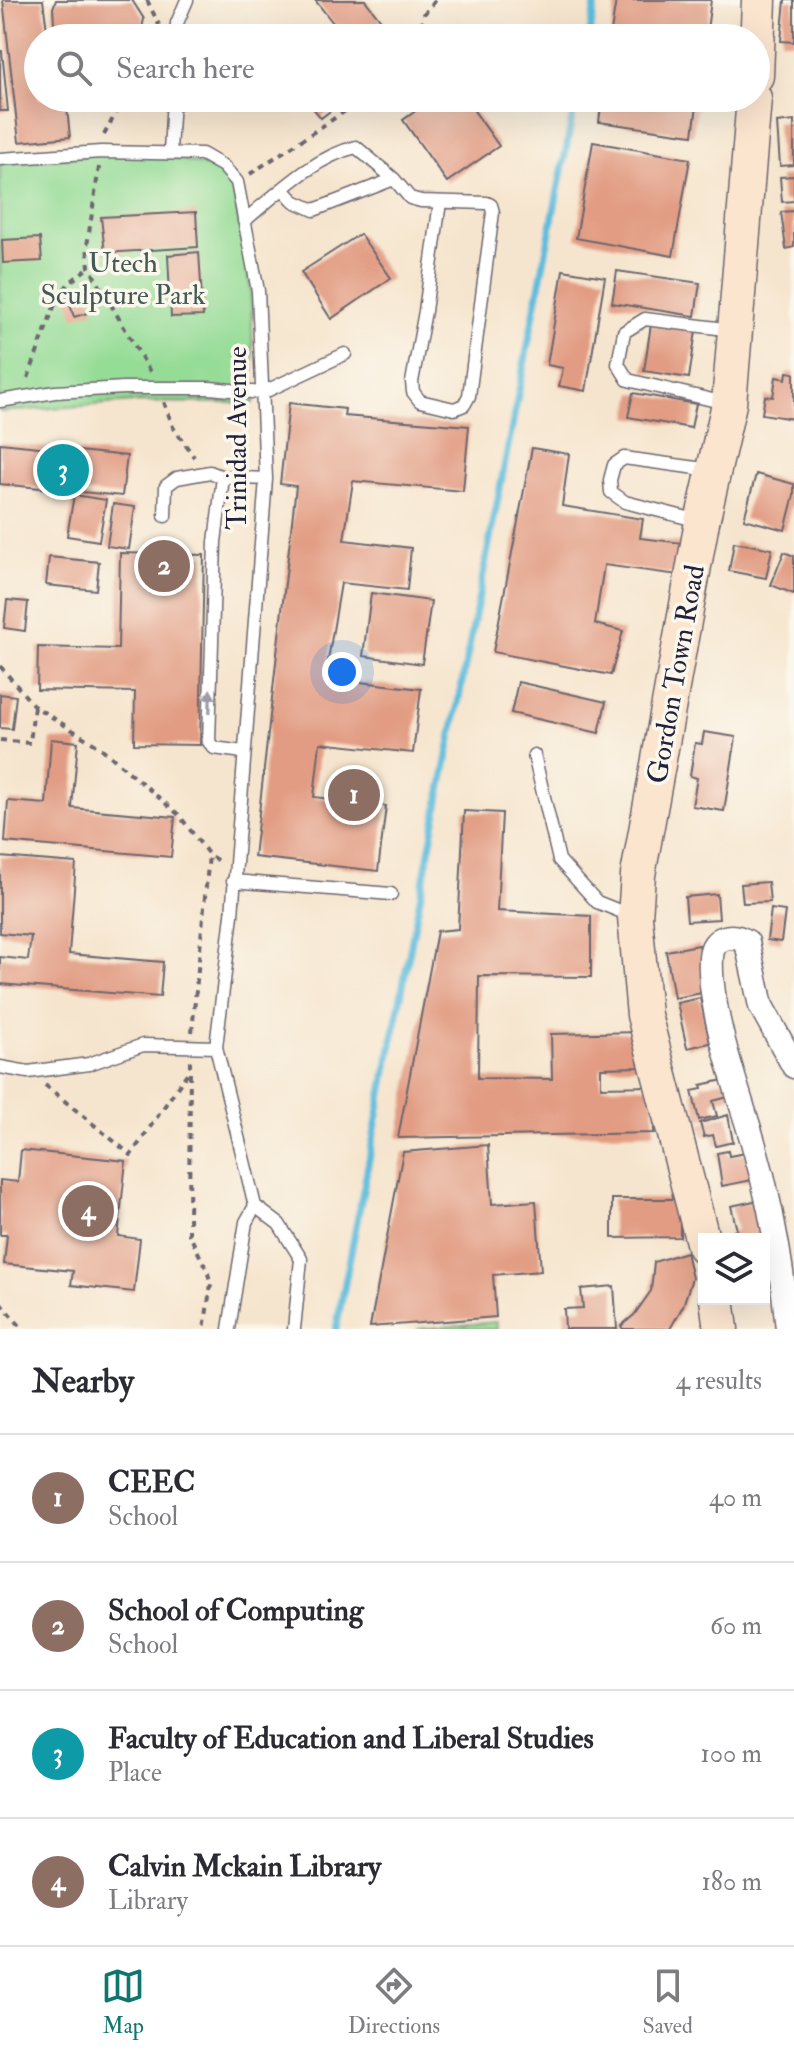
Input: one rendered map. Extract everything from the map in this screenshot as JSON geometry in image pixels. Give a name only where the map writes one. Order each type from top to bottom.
[{"type":"main road","points":[[758,24],[759,0]]},
{"type":"main road","name":"Gordon Town Road","points":[[701,1233],[644,1015],[635,917],[638,875],[702,522],[729,404],[753,112]]},
{"type":"main road","points":[[718,1305],[721,1329]]},
{"type":"street","points":[[788,1329],[771,1208],[714,995],[711,955],[714,945],[722,938],[737,936],[747,942],[761,1006],[794,1066]]},
{"type":"lane","points":[[177,24],[187,0]]},
{"type":"lane","points":[[170,152],[172,112]]},
{"type":"lane","points":[[244,221],[324,160],[344,149],[356,147],[394,179],[410,198],[491,205],[493,212],[469,396],[464,405],[454,409],[420,401],[413,392],[412,382],[440,202]]},
{"type":"lane","points":[[0,159],[101,152],[202,154],[223,166],[237,182]]},
{"type":"lane","points":[[283,189],[294,201],[314,210],[394,179]]},
{"type":"lane","name":"Trinidad Avenue","points":[[216,1047],[232,915],[266,479],[258,291],[237,182]]},
{"type":"lane","points":[[729,404],[628,380],[618,364],[624,332],[645,319],[735,331]]},
{"type":"lane","points":[[0,401],[90,389],[158,387],[262,393],[345,354]]},
{"type":"lane","points":[[702,522],[625,502],[611,492],[610,480],[614,465],[624,458],[714,471]]},
{"type":"lane","points":[[165,516],[166,486],[177,478],[217,474],[266,479]]},
{"type":"lane","points":[[217,474],[209,742],[214,748],[243,752]]},
{"type":"lane","points":[[534,755],[559,860],[597,902],[635,917]]},
{"type":"lane","points":[[234,876],[391,894]]},
{"type":"lane","points":[[0,1067],[28,1072],[89,1064],[143,1045],[216,1047],[255,1206],[279,1224],[301,1259],[294,1329]]},
{"type":"lane","points":[[229,1329],[246,1222],[255,1206]]},
{"type":"path","points":[[147,0],[159,24]]},
{"type":"path","points":[[422,24],[424,14],[436,0]]},
{"type":"path","points":[[116,112],[104,135],[87,246],[89,267],[158,387],[173,427],[187,450],[217,474]]},
{"type":"path","points":[[237,182],[344,112]]},
{"type":"path","points":[[21,397],[55,304],[68,284],[89,267]]},
{"type":"path","points":[[0,666],[34,706],[101,748],[168,805],[209,855],[234,876]]},
{"type":"path","points":[[0,740],[30,743],[34,706]]},
{"type":"path","points":[[204,1329],[211,1284],[189,1234],[189,1070],[209,855]]},
{"type":"path","points":[[28,1072],[131,1155],[189,1070]]},
{"type":"path","points":[[0,1303],[23,1329]]},
{"type":"green space","name":"Utech Sculpture Park","points":[[131,152],[194,163],[231,175],[251,291],[254,403],[133,402],[0,412],[0,161]]},
{"type":"green space","points":[[496,1322],[497,1329],[417,1329]]},
{"type":"building","points":[[3,0],[43,0],[46,24],[24,24],[24,112],[67,112],[70,137],[19,142]]},
{"type":"building","points":[[56,0],[132,0],[144,19],[143,24],[54,24]]},
{"type":"building","points":[[315,0],[365,0],[384,24],[334,24]]},
{"type":"building","points":[[616,0],[711,0],[708,24],[612,24]]},
{"type":"building","points":[[785,0],[794,0],[794,42],[781,41]]},
{"type":"building","points":[[2,51],[8,111],[0,111]]},
{"type":"building","points":[[414,112],[475,112],[499,146],[447,182],[403,120]]},
{"type":"building","points":[[600,112],[696,112],[693,135],[599,122]]},
{"type":"building","points":[[794,121],[794,165],[780,166],[777,123]]},
{"type":"building","points":[[593,142],[690,159],[673,256],[576,238]]},
{"type":"building","points":[[794,176],[794,201],[782,202],[780,177]]},
{"type":"building","points":[[794,211],[794,247],[786,249],[781,212]]},
{"type":"building","points":[[196,212],[198,247],[105,253],[101,217]]},
{"type":"building","points":[[360,234],[391,278],[331,319],[301,272]]},
{"type":"building","points":[[40,238],[42,261],[3,263],[2,240]]},
{"type":"building","points":[[199,252],[203,316],[171,317],[168,255]]},
{"type":"building","points":[[563,270],[605,277],[586,391],[559,386],[563,368],[547,365]]},
{"type":"building","points":[[617,271],[700,283],[695,316],[612,303]]},
{"type":"building","points":[[88,290],[94,311],[74,317],[67,295]]},
{"type":"building","points":[[651,324],[696,331],[689,378],[644,371]]},
{"type":"building","points":[[787,372],[794,373],[794,419],[762,414],[765,396],[773,397],[776,377],[786,379]]},
{"type":"building","points":[[633,393],[696,404],[691,428],[628,417]]},
{"type":"building","points":[[289,403],[345,409],[344,416],[469,426],[463,491],[353,481],[344,540],[411,548],[407,590],[341,583],[325,678],[421,689],[413,753],[320,743],[314,797],[386,806],[378,871],[254,857],[296,486],[280,484]]},
{"type":"building","points":[[0,443],[127,456],[122,496],[0,484]]},
{"type":"building","points":[[532,448],[569,454],[562,506],[643,519],[640,538],[683,543],[678,575],[604,565],[595,624],[623,631],[611,675],[493,652]]},
{"type":"building","points":[[756,474],[794,484],[785,530],[744,519]]},
{"type":"building","points":[[74,495],[106,500],[99,541],[67,536]]},
{"type":"building","points":[[113,504],[135,507],[129,549],[107,546]]},
{"type":"building","points":[[734,542],[772,549],[766,578],[729,571]]},
{"type":"building","points":[[784,552],[794,556],[794,594],[771,585]]},
{"type":"building","points":[[120,553],[204,555],[200,745],[134,744],[135,692],[37,690],[38,647],[118,649]]},
{"type":"building","points":[[49,557],[99,562],[96,590],[46,585]]},
{"type":"building","points":[[371,593],[431,601],[422,664],[363,656]]},
{"type":"building","points":[[7,600],[28,602],[25,631],[4,628]]},
{"type":"building","points":[[518,682],[606,702],[599,733],[511,713]]},
{"type":"building","points":[[0,694],[16,696],[12,729],[0,728]]},
{"type":"building","points":[[704,732],[736,737],[724,811],[692,806],[697,778],[690,776],[695,743],[702,744]]},
{"type":"building","points":[[51,739],[78,742],[72,808],[175,817],[171,857],[5,842],[8,801],[46,804]]},
{"type":"building","points":[[464,811],[502,813],[497,911],[591,916],[591,977],[479,976],[478,1078],[552,1079],[551,1034],[639,1032],[639,1067],[601,1068],[601,1087],[653,1086],[654,1133],[398,1138],[437,931],[458,929]]},
{"type":"building","points":[[0,857],[76,863],[69,954],[163,962],[160,997],[0,984],[0,957],[28,960],[31,936],[0,933]]},
{"type":"building","points":[[768,882],[770,902],[743,903],[741,884]]},
{"type":"building","points":[[717,894],[719,919],[687,921],[685,897]]},
{"type":"building","points":[[771,909],[785,911],[781,942],[767,940]]},
{"type":"building","points":[[699,945],[708,992],[674,998],[666,951]]},
{"type":"building","points":[[700,998],[710,1043],[687,1048],[677,1003]]},
{"type":"building","points":[[728,1079],[732,1096],[713,1101],[717,1116],[699,1120],[692,1091],[702,1089],[701,1085]]},
{"type":"building","points":[[728,1115],[733,1142],[716,1146],[713,1135],[704,1137],[700,1123]]},
{"type":"building","points":[[488,1145],[492,1204],[536,1201],[541,1271],[493,1275],[496,1317],[370,1327],[403,1152]]},
{"type":"building","points":[[21,1150],[126,1161],[118,1236],[140,1239],[134,1292],[71,1285],[73,1271],[4,1264],[7,1235],[0,1235],[0,1180],[18,1182]]},
{"type":"building","points":[[728,1151],[729,1156],[751,1152],[757,1179],[722,1186],[717,1153]]},
{"type":"building","points":[[612,1199],[680,1199],[680,1237],[612,1238]]},
{"type":"building","points":[[759,1200],[767,1233],[730,1233],[737,1230],[731,1206]]},
{"type":"building","points":[[770,1246],[777,1275],[770,1277]]},
{"type":"building","points":[[686,1252],[692,1278],[683,1306],[670,1329],[623,1329],[621,1326],[634,1315],[651,1291],[654,1262]]},
{"type":"building","points":[[614,1286],[617,1329],[565,1329],[564,1309],[583,1308],[581,1289]]},
{"type":"waterway","points":[[592,24],[596,0]]},
{"type":"waterway","points":[[336,1329],[573,112]]},
{"type":"place","name":"Faculty of Education and Liberal Studies","points":[[63,470]]},
{"type":"place","name":"School of Computing","points":[[164,566]]},
{"type":"place","name":"CEEC","points":[[354,795]]},
{"type":"place","name":"Calvin Mckain Library","points":[[88,1211]]}]
